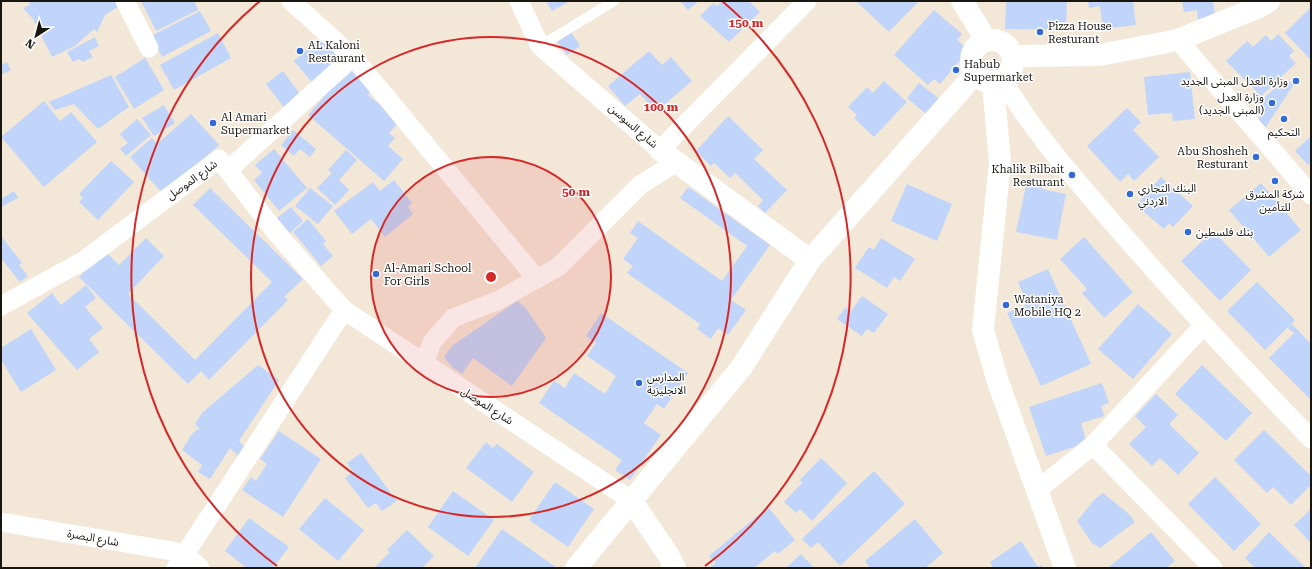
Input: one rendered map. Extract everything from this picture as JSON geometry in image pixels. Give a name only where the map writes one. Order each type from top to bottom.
[{"type":"street","points":[[125,1],[149,48]]},
{"type":"street","points":[[291,1],[353,57],[536,278]]},
{"type":"street","name":"شارع السوسن","points":[[519,1],[540,46],[669,156],[807,1]]},
{"type":"street","points":[[962,1],[985,41]]},
{"type":"street","points":[[1014,56],[1100,55],[1178,40],[1259,7],[1269,1]]},
{"type":"street","points":[[576,568],[740,368],[810,260],[990,79],[1012,70],[1014,56],[1006,44],[999,40],[985,41],[979,44],[972,55],[971,62],[990,79],[1021,110],[1072,175],[1203,326],[1311,439]]},
{"type":"street","points":[[1178,40],[1311,195]]},
{"type":"street","points":[[228,170],[353,57]]},
{"type":"street","points":[[990,79],[1000,162],[984,330],[998,382],[1065,568]]},
{"type":"street","points":[[424,364],[432,342],[453,318],[499,300],[558,267],[669,156],[810,260]]},
{"type":"street","name":"شارع الموصل","points":[[1,306],[83,262],[219,159],[279,236],[344,310],[631,500]]},
{"type":"street","points":[[200,568],[180,561],[344,310]]},
{"type":"street","points":[[1036,491],[1093,444],[1203,326]]},
{"type":"street","points":[[1093,444],[1214,568]]},
{"type":"street","points":[[631,500],[667,553],[675,568]]},
{"type":"street","name":"شارع البصرة","points":[[1,522],[180,561]]},
{"type":"lane","points":[[540,46],[614,1]]},
{"type":"building","points":[[28,1],[119,1],[121,5],[105,15],[97,32],[94,29],[75,46],[52,57],[33,19],[23,8],[30,5]]},
{"type":"building","points":[[141,1],[194,1],[198,10],[156,31]]},
{"type":"building","points":[[546,1],[570,1],[552,11]]},
{"type":"building","points":[[680,1],[699,1],[688,10]]},
{"type":"building","points":[[722,1],[749,1],[760,12],[729,42],[700,16],[713,3],[717,6]]},
{"type":"building","points":[[856,1],[919,1],[889,32]]},
{"type":"building","points":[[1006,1],[1067,2],[1066,30],[1005,29]]},
{"type":"building","points":[[1088,1],[1133,1],[1136,25],[1103,29],[1100,6],[1089,8]]},
{"type":"building","points":[[1182,1],[1213,1],[1215,16],[1198,19],[1197,10],[1184,12]]},
{"type":"building","points":[[1310,8],[1311,9],[1311,60],[1285,33]]},
{"type":"building","points":[[934,10],[962,34],[957,40],[969,50],[940,84],[934,79],[928,85],[894,55]]},
{"type":"building","points":[[200,11],[211,31],[162,57],[151,36]]},
{"type":"building","points":[[571,32],[580,46],[567,55],[557,42]]},
{"type":"building","points":[[218,33],[231,58],[174,90],[160,65]]},
{"type":"building","points":[[1278,34],[1294,51],[1289,56],[1296,63],[1261,96],[1226,61],[1247,41],[1253,47],[1266,35],[1271,41]]},
{"type":"building","points":[[323,36],[345,62],[316,87],[294,61]]},
{"type":"building","points":[[95,37],[99,46],[89,51],[93,57],[83,62],[79,59],[73,62],[67,52]]},
{"type":"building","points":[[649,51],[662,65],[671,57],[692,81],[656,112],[640,94],[625,106],[608,86]]},
{"type":"building","points":[[145,58],[164,90],[134,109],[115,77]]},
{"type":"building","points":[[7,62],[11,70],[1,75],[1,65]]},
{"type":"building","points":[[350,67],[374,88],[368,95],[400,121],[389,133],[395,138],[388,146],[403,159],[384,181],[308,115]]},
{"type":"building","points":[[283,71],[302,97],[285,109],[266,84]]},
{"type":"building","points":[[1190,72],[1195,119],[1173,121],[1172,113],[1148,115],[1144,77]]},
{"type":"building","points":[[111,75],[129,107],[98,129],[74,104],[55,110],[49,102]]},
{"type":"building","points":[[884,81],[907,102],[874,137],[854,118],[857,115],[848,107],[867,87],[873,93]]},
{"type":"building","name":"وزارة العدل (المبنى الجديد)","points":[[1296,81],[1262,133],[1259,121],[1260,108],[1265,97],[1284,83]]},
{"type":"building","points":[[919,83],[942,101],[930,117],[907,98]]},
{"type":"building","points":[[44,101],[60,121],[71,112],[97,142],[44,187],[1,137]]},
{"type":"building","points":[[164,105],[175,123],[154,136],[142,118]]},
{"type":"building","points":[[1127,108],[1141,122],[1133,130],[1159,157],[1134,181],[1128,174],[1120,182],[1087,146]]},
{"type":"building","points":[[191,114],[219,145],[164,195],[130,157],[152,138],[157,144]]},
{"type":"building","points":[[728,116],[763,150],[754,159],[787,190],[765,213],[758,206],[763,200],[735,173],[730,178],[714,163],[711,166],[696,151]]},
{"type":"building","points":[[137,119],[151,135],[126,156],[120,149],[128,143],[120,134]]},
{"type":"building","points":[[293,130],[316,149],[310,157],[300,149],[294,156],[281,145]]},
{"type":"building","points":[[1311,136],[1311,162],[1308,165],[1295,151]]},
{"type":"building","points":[[274,149],[307,188],[279,211],[254,180],[262,173],[255,165]]},
{"type":"building","points":[[346,150],[357,160],[339,180],[349,190],[335,205],[317,188],[332,173],[328,170]]},
{"type":"building","points":[[111,161],[134,182],[98,220],[79,202],[83,198],[79,194]]},
{"type":"building","points":[[1028,177],[1043,180],[1042,189],[1066,194],[1057,240],[1016,232]]},
{"type":"building","points":[[1161,177],[1193,206],[1173,227],[1169,223],[1164,229],[1136,205]]},
{"type":"building","points":[[394,180],[412,203],[408,207],[413,214],[385,237],[371,219],[352,234],[334,211],[373,182],[380,191]]},
{"type":"building","points":[[1261,183],[1301,230],[1269,257],[1229,210]]},
{"type":"building","points":[[907,184],[952,204],[937,241],[891,221]]},
{"type":"building","points":[[688,187],[770,245],[731,300],[746,310],[728,335],[718,328],[711,339],[697,329],[700,324],[627,273],[633,266],[623,259],[638,238],[630,233],[638,221],[722,281],[747,246],[680,198]]},
{"type":"building","points":[[210,188],[303,279],[284,297],[288,300],[209,380],[201,371],[188,384],[79,277],[105,251],[119,265],[146,238],[164,256],[128,294],[195,360],[272,282],[193,205]]},
{"type":"building","points":[[310,188],[333,206],[318,224],[295,206]]},
{"type":"building","points":[[14,191],[18,198],[1,207],[1,199]]},
{"type":"building","points":[[291,207],[303,221],[290,233],[277,218]]},
{"type":"building","points":[[308,219],[326,241],[323,244],[333,256],[321,266],[293,232]]},
{"type":"building","points":[[1213,231],[1251,270],[1220,301],[1181,261]]},
{"type":"building","points":[[1,236],[22,263],[19,265],[28,276],[20,282],[1,258]]},
{"type":"building","points":[[1084,237],[1133,292],[1104,318],[1082,293],[1087,289],[1060,259]]},
{"type":"building","points":[[881,238],[915,259],[900,281],[894,277],[887,288],[855,268],[869,247],[874,250]]},
{"type":"building","points":[[1048,269],[1091,364],[1041,386],[1007,313],[1027,304],[1018,282]]},
{"type":"building","points":[[1257,282],[1295,320],[1265,350],[1227,311]]},
{"type":"building","points":[[86,285],[96,298],[85,307],[103,328],[89,339],[99,352],[77,370],[27,313],[52,293],[61,305]]},
{"type":"building","points":[[862,296],[888,314],[874,333],[867,329],[862,336],[837,319],[846,307],[851,311]]},
{"type":"building","points":[[517,301],[525,307],[546,338],[512,386],[473,358],[462,374],[452,367],[444,357],[452,346]]},
{"type":"building","points":[[1138,304],[1172,334],[1133,379],[1098,349]]},
{"type":"building","points":[[601,313],[688,373],[664,409],[657,404],[644,423],[661,435],[630,480],[615,470],[622,460],[539,403],[554,381],[565,388],[574,373],[605,394],[616,376],[587,356],[596,343],[586,336]]},
{"type":"building","points":[[1292,324],[1311,344],[1311,400],[1269,358],[1294,333],[1288,328]]},
{"type":"building","points":[[31,329],[56,370],[21,392],[1,360],[1,348]]},
{"type":"building","points":[[258,365],[279,380],[239,441],[246,449],[240,458],[230,448],[210,479],[198,472],[202,465],[182,450],[192,434],[198,429],[201,430],[195,424],[202,413]]},
{"type":"building","points":[[1202,365],[1252,413],[1226,441],[1175,394]]},
{"type":"building","points":[[1102,383],[1109,403],[1101,406],[1104,416],[1081,423],[1087,443],[1046,456],[1029,407]]},
{"type":"building","points":[[1156,394],[1178,415],[1169,424],[1199,453],[1178,475],[1160,458],[1152,466],[1129,444],[1146,427],[1135,416]]},
{"type":"building","points":[[1264,430],[1311,476],[1311,485],[1291,505],[1273,487],[1267,493],[1234,460]]},
{"type":"building","points":[[279,431],[321,459],[283,517],[242,490],[251,477],[256,481],[267,464],[260,459]]},
{"type":"building","points":[[486,442],[493,448],[497,444],[534,472],[512,502],[466,468]]},
{"type":"building","points":[[361,453],[397,501],[382,511],[376,503],[368,508],[345,478],[353,472],[347,463]]},
{"type":"building","points":[[821,458],[847,483],[812,521],[800,509],[796,513],[784,502],[802,483],[800,480]]},
{"type":"building","points":[[874,471],[905,504],[840,566],[818,542],[811,548],[802,539]]},
{"type":"building","points":[[1215,477],[1261,524],[1234,551],[1188,504]]},
{"type":"building","points":[[555,482],[594,509],[568,547],[529,520]]},
{"type":"building","points":[[453,491],[494,520],[468,556],[428,527]]},
{"type":"building","points":[[1103,493],[1129,514],[1135,522],[1100,548],[1092,543],[1077,521],[1094,500]]},
{"type":"building","points":[[325,498],[364,530],[338,561],[299,529]]},
{"type":"building","points":[[768,507],[795,540],[778,554],[775,551],[754,568],[709,568],[716,563],[709,556]]},
{"type":"building","points":[[1311,509],[1311,543],[1294,525]]},
{"type":"building","points":[[249,518],[289,547],[273,568],[247,568],[225,551]]},
{"type":"building","points":[[915,519],[943,553],[925,568],[870,568],[865,561]]},
{"type":"building","points":[[502,529],[557,568],[475,568]]},
{"type":"building","points":[[407,530],[434,556],[422,568],[374,568],[390,552],[387,550]]},
{"type":"building","points":[[1151,532],[1175,561],[1166,568],[1108,568]]},
{"type":"building","points":[[1269,532],[1306,568],[1255,568],[1245,558]]},
{"type":"building","points":[[1021,541],[1038,567],[1041,565],[1043,568],[993,568],[990,562]]},
{"type":"building","points":[[801,554],[814,568],[786,568]]},
{"type":"place","name":"Pizza House Resturant","points":[[1040,32]]},
{"type":"place","name":"AL Kaloni Restaurant","points":[[300,51]]},
{"type":"place","name":"Habub Supermarket","points":[[956,70]]},
{"type":"place","name":"وزارة العدل المبنى الجديد","points":[[1296,81]]},
{"type":"place","name":"وزارة العدل (المبنى الجديد)","points":[[1272,103]]},
{"type":"place","name":"التحكيم","points":[[1284,119]]},
{"type":"place","name":"Al Amari Supermarket","points":[[213,123]]},
{"type":"place","name":"Abu Shosheh Resturant","points":[[1256,157]]},
{"type":"place","name":"Khalik Bilbait Resturant","points":[[1072,175]]},
{"type":"place","name":"شركة المشرق للتأمين","points":[[1275,181]]},
{"type":"place","name":"البنك التجاري الاردني","points":[[1130,194]]},
{"type":"place","name":"بنك فلسطين","points":[[1188,232]]},
{"type":"place","name":"Al-Amari School For Girls","points":[[376,274]]},
{"type":"place","name":"Wataniya Mobile HQ 2","points":[[1006,305]]},
{"type":"place","name":"المدارس الانجليزية","points":[[639,383]]}]
